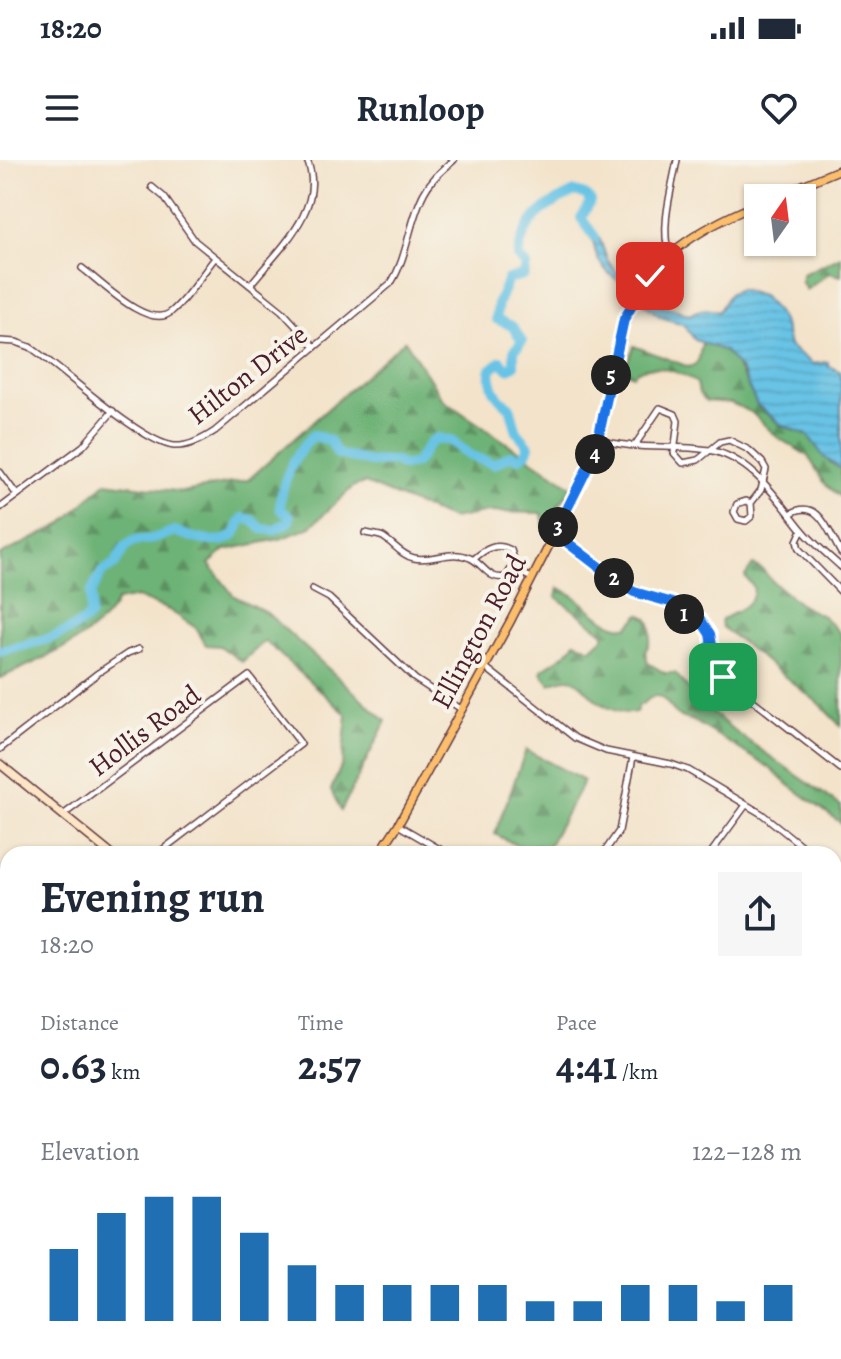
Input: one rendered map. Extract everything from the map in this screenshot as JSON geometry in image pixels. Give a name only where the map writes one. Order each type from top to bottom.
[{"type":"main road","points":[[805,184],[841,169]]},
{"type":"main road","name":"Ellington Road","points":[[384,846],[485,666],[590,465],[621,329],[637,295],[669,254],[692,235],[744,210]]},
{"type":"main road","points":[[0,764],[101,846]]},
{"type":"street","points":[[250,285],[308,209],[313,180],[307,160]]},
{"type":"street","name":"Hilton Drive","points":[[0,341],[30,347],[155,440],[174,446],[189,444],[215,431],[391,283],[424,192],[454,160]]},
{"type":"street","points":[[669,254],[668,209],[677,160]]},
{"type":"street","points":[[152,187],[164,197],[195,241],[290,318],[315,347]]},
{"type":"street","points":[[82,268],[145,315],[161,316],[172,311],[215,258]]},
{"type":"street","points":[[635,445],[660,408],[675,414],[678,421],[673,446],[677,459],[683,463],[691,463],[720,442],[729,440],[749,450],[766,469],[765,483],[751,503]]},
{"type":"street","points":[[0,508],[83,446],[113,411]]},
{"type":"street","points":[[598,439],[616,445],[673,446],[731,456],[765,483],[802,530],[841,567]]},
{"type":"street","points":[[0,472],[17,495]]},
{"type":"street","points":[[790,514],[800,508],[819,514],[841,553],[834,560]]},
{"type":"street","points":[[802,530],[797,541],[799,549],[841,592]]},
{"type":"street","points":[[365,533],[382,536],[411,558],[431,559],[460,554],[474,559],[488,574],[498,579],[506,577],[512,569],[514,555],[504,546],[487,547],[474,559]]},
{"type":"street","points":[[555,533],[634,592],[673,603],[685,614],[697,617],[710,634],[716,668],[723,677],[841,769]]},
{"type":"street","points":[[512,569],[532,578]]},
{"type":"street","points":[[312,589],[329,598],[415,679],[461,709]]},
{"type":"street","points":[[0,749],[98,673],[139,649]]},
{"type":"street","points":[[485,666],[575,738],[590,746],[688,770],[746,805],[801,846]]},
{"type":"street","name":"Hollis Road","points":[[63,815],[249,676],[301,744],[167,846]]},
{"type":"street","points":[[609,846],[619,831],[633,757]]},
{"type":"street","points":[[716,846],[746,805]]},
{"type":"street","points":[[398,825],[434,846]]},
{"type":"green space","points":[[841,256],[841,276],[829,273],[806,290],[801,281],[803,274]]},
{"type":"green space","points":[[405,340],[443,400],[572,487],[544,528],[542,513],[488,512],[452,519],[365,483],[354,486],[309,528],[280,539],[225,550],[209,564],[234,596],[267,613],[386,721],[341,811],[331,790],[342,764],[347,715],[265,641],[242,662],[220,646],[206,645],[196,628],[169,610],[137,597],[117,601],[108,615],[81,638],[0,678],[0,555],[61,525],[106,482],[183,492],[248,480]]},
{"type":"green space","points":[[703,342],[722,349],[734,361],[760,408],[781,425],[808,435],[830,462],[841,469],[841,497],[826,485],[808,456],[777,437],[751,412],[731,403],[706,401],[699,393],[697,383],[673,371],[647,368],[633,375],[624,371],[634,346],[689,367],[698,360]]},
{"type":"green space","points":[[753,565],[762,569],[802,606],[823,616],[841,634],[841,726],[817,702],[722,627],[721,620],[752,598],[753,587],[745,576]]},
{"type":"green space","points":[[559,588],[618,626],[628,627],[640,614],[645,617],[651,631],[645,652],[648,663],[665,673],[675,673],[703,705],[737,733],[841,806],[841,823],[770,768],[694,721],[681,717],[661,697],[651,697],[636,712],[625,713],[603,705],[575,680],[565,679],[550,684],[542,670],[565,654],[575,642],[591,649],[604,637],[604,633],[556,597]]},
{"type":"green space","points":[[526,750],[584,781],[548,846],[518,846],[495,834]]},
{"type":"water","points":[[590,227],[615,270],[643,287],[659,304],[689,315],[702,310],[718,312],[730,293],[740,289],[762,296],[777,312],[789,346],[813,364],[828,362],[828,366],[841,372],[841,469],[824,457],[808,435],[782,425],[757,405],[741,370],[725,351],[695,340],[683,324],[661,317],[643,303],[643,297],[607,271],[596,255],[587,229]]},
{"type":"waterway","points":[[0,651],[60,634],[90,616],[91,593],[102,572],[115,564],[125,547],[133,541],[153,539],[175,531],[204,540],[221,541],[234,535],[243,518],[252,520],[262,529],[274,530],[289,522],[290,516],[280,509],[283,489],[295,459],[314,435],[330,441],[337,454],[370,462],[394,461],[404,466],[416,463],[437,438],[451,441],[471,456],[494,464],[511,455],[519,458],[529,446],[517,432],[510,407],[495,392],[490,370],[501,361],[508,369],[514,366],[514,351],[522,341],[512,326],[496,319],[498,303],[508,279],[524,275],[526,265],[518,257],[524,233],[544,209],[575,192],[585,195],[591,201],[581,218],[595,237]]},
{"type":"route","points":[[650,276],[624,319],[595,453],[555,533],[634,592],[673,603],[685,614],[700,619],[710,634],[716,668],[723,677]]}]
